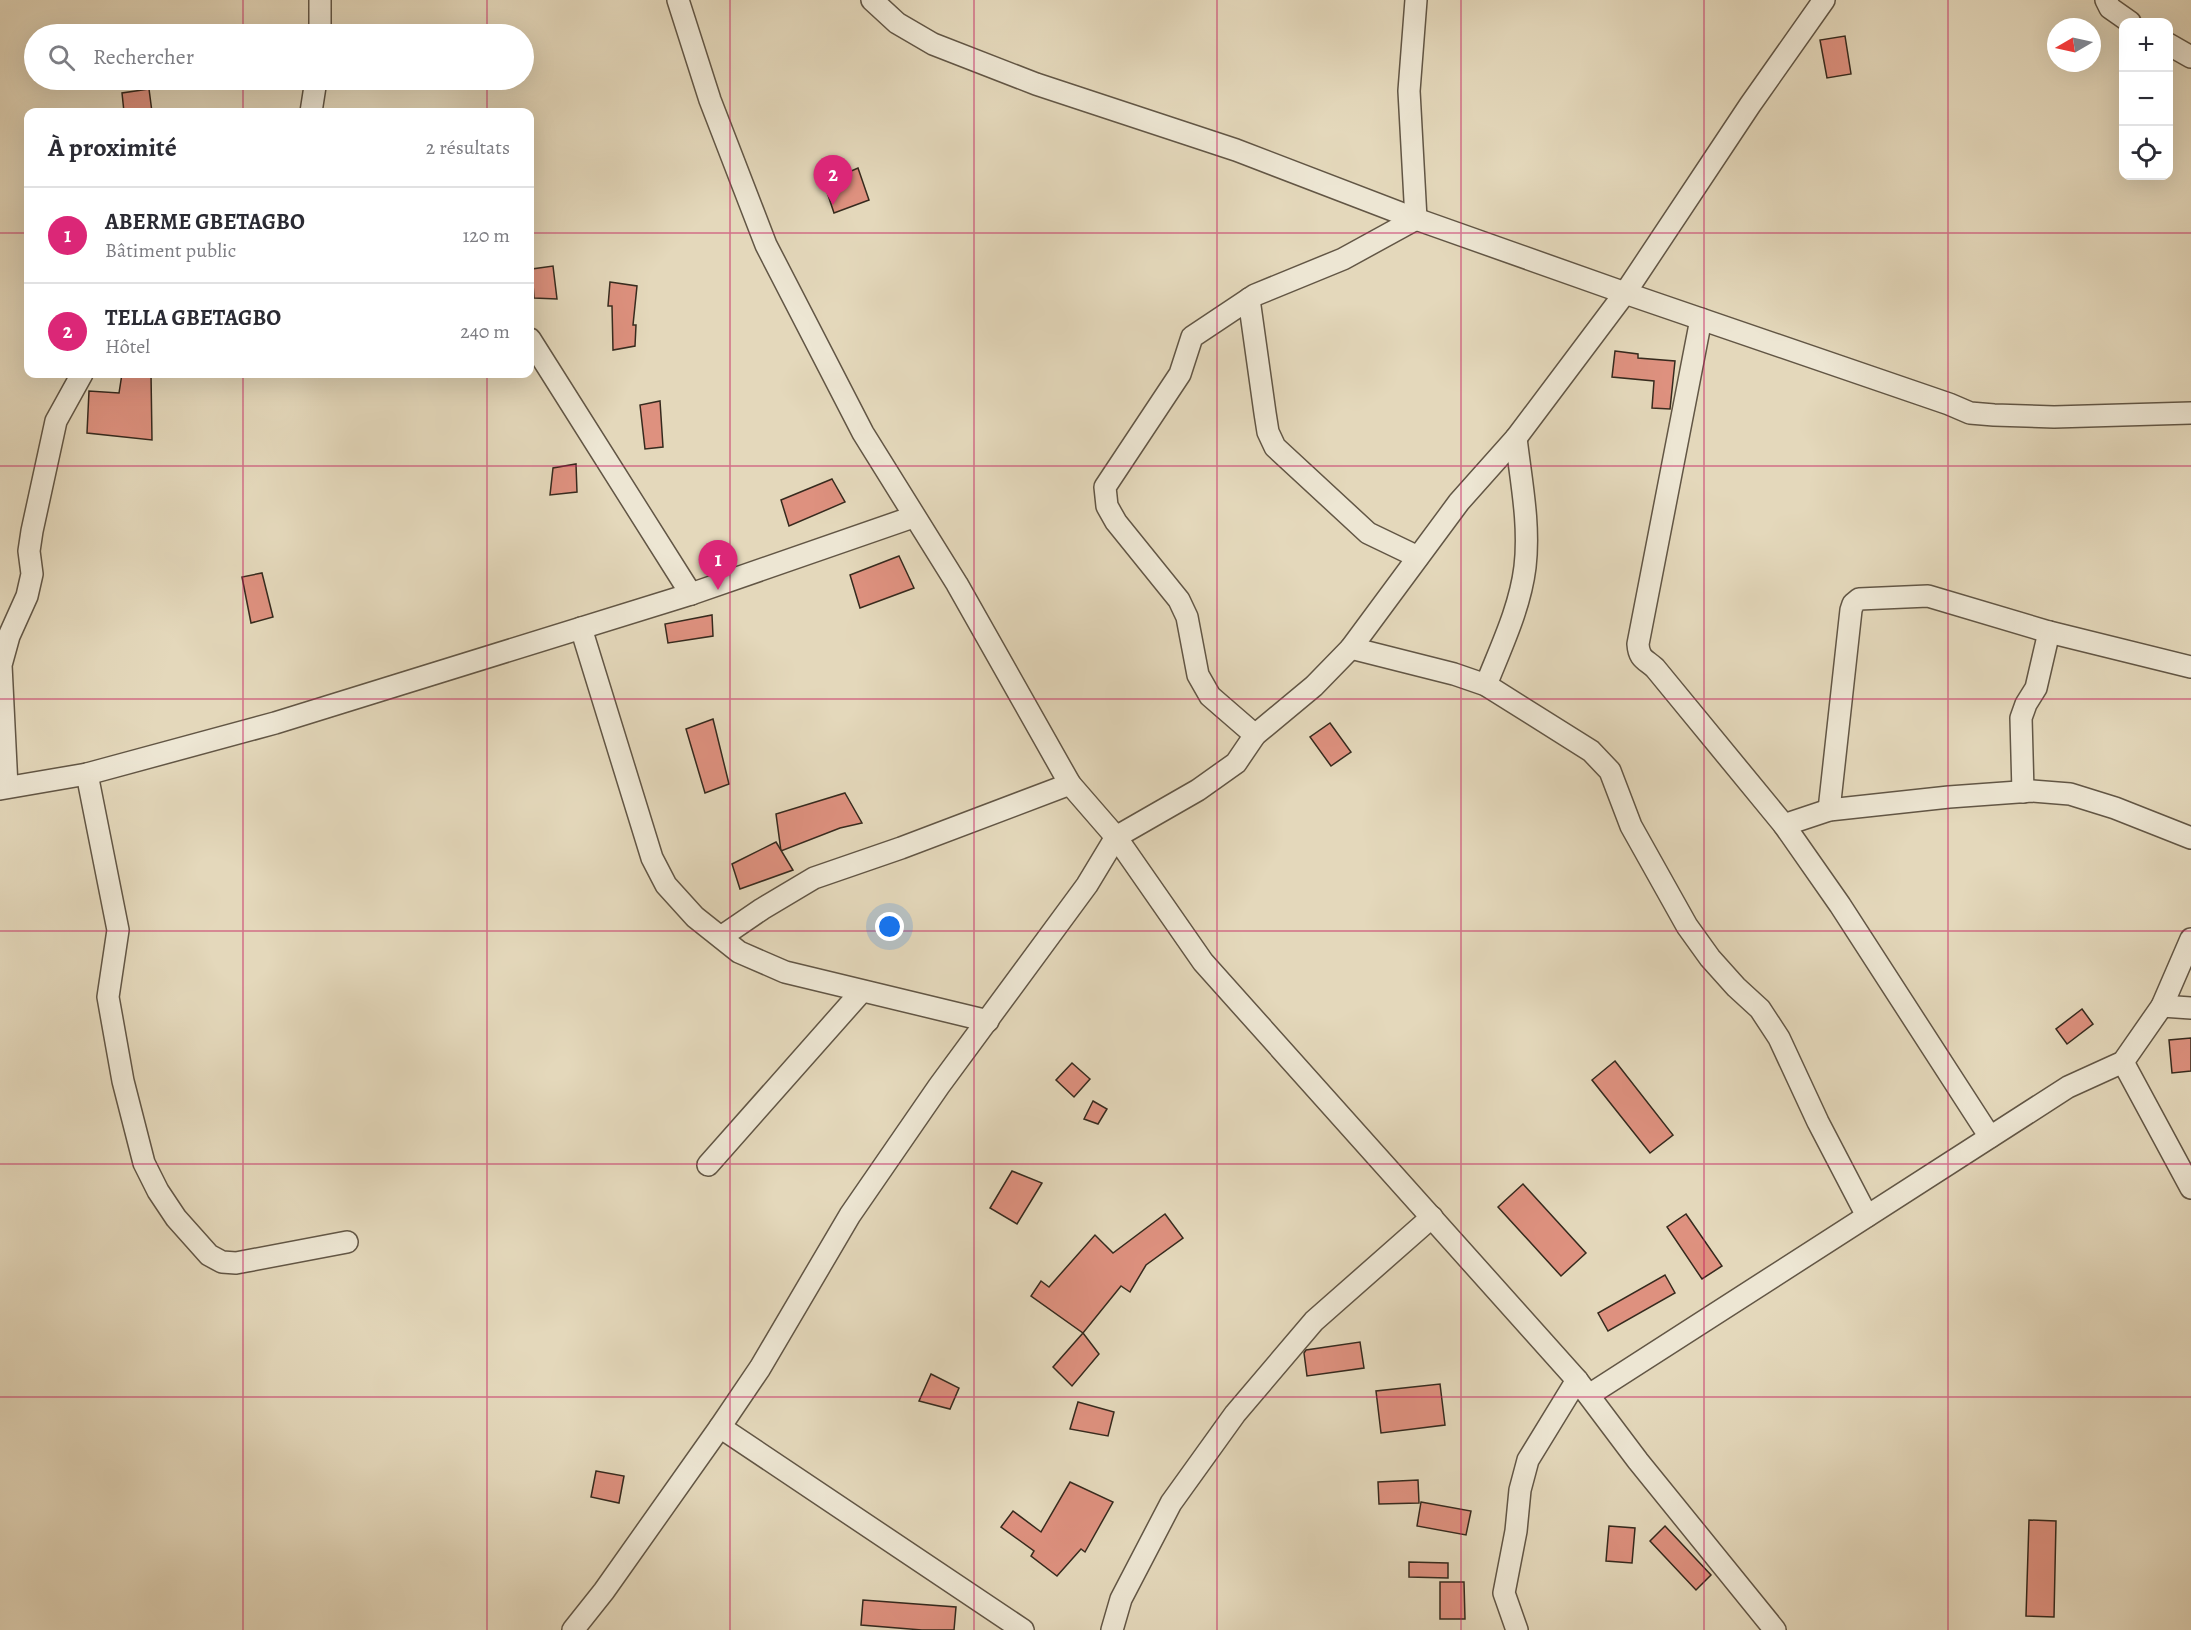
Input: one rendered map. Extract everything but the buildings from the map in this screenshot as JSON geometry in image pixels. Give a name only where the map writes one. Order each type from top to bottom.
[{"type":"street","points":[[320,0],[320,24]]},
{"type":"street","points":[[678,0],[710,100],[766,245],[862,433],[957,584],[1070,784],[1116,837],[1203,962],[1583,1387],[1638,1461],[1776,1630]]},
{"type":"street","points":[[872,0],[897,23],[933,44],[1036,84],[1236,150],[1416,219],[1970,413],[2054,417],[2191,413]]},
{"type":"street","points":[[1416,0],[1409,91],[1416,219]]},
{"type":"street","points":[[573,1630],[760,1368],[850,1215],[939,1086],[1087,885],[1116,837],[1198,790],[1236,763],[1255,735],[1314,686],[1351,648],[1459,502],[1516,438],[1624,293],[1750,105],[1824,0]]},
{"type":"street","points":[[2106,0],[2110,8],[2124,18]]},
{"type":"street","points":[[2173,46],[2191,57]]},
{"type":"street","points":[[311,108],[314,90]]},
{"type":"street","points":[[1255,735],[1210,696],[1198,675],[1187,617],[1179,600],[1116,522],[1107,506],[1105,487],[1180,374],[1192,337],[1249,299],[1343,260],[1416,219]]},
{"type":"street","points":[[1249,299],[1268,432],[1275,447],[1368,533],[1418,557]]},
{"type":"street","points":[[1701,319],[1638,651],[1641,658],[1655,668],[1784,825],[1840,905],[1990,1137]]},
{"type":"street","points":[[534,345],[691,594]]},
{"type":"street","points":[[80,378],[56,421],[32,531],[29,551],[32,574],[27,596],[9,636],[1,665],[4,788],[87,774],[275,723],[691,594],[913,517]]},
{"type":"street","points":[[1486,686],[1517,605],[1525,568],[1527,529],[1516,438]]},
{"type":"street","points":[[1829,810],[1851,610],[1853,604],[1859,599],[1928,596],[2049,632],[2191,667]]},
{"type":"street","points":[[581,628],[652,858],[666,885],[695,917],[739,952],[785,972],[988,1021]]},
{"type":"street","points":[[2023,792],[2021,718],[2036,688],[2049,632]]},
{"type":"street","points":[[1351,648],[1454,674],[1486,686],[1591,751],[1607,766],[1631,826],[1687,926],[1736,987],[1760,1009],[1779,1038],[1818,1122],[1867,1216]]},
{"type":"street","points":[[87,774],[118,930],[108,997],[123,1081],[144,1163],[158,1191],[176,1218],[209,1255],[222,1262],[236,1263],[347,1242]]},
{"type":"street","points":[[721,937],[814,878],[901,848],[1070,784]]},
{"type":"street","points":[[1784,825],[1829,810],[1949,796],[2023,792],[2070,794],[2115,808],[2191,838]]},
{"type":"street","points":[[1517,1630],[1504,1593],[1516,1531],[1520,1490],[1528,1460],[1583,1387],[1867,1216],[2068,1087],[2123,1062],[2162,1006],[2191,939]]},
{"type":"street","points":[[708,1165],[862,991]]},
{"type":"street","points":[[2162,1006],[2191,1008]]},
{"type":"street","points":[[2123,1062],[2191,1188]]},
{"type":"street","points":[[1112,1630],[1121,1599],[1171,1503],[1235,1414],[1314,1321],[1432,1217]]},
{"type":"street","points":[[720,1426],[1023,1630]]},
{"type":"street","points":[[590,1630],[593,1604]]},
{"type":"place","name":"TELLA GBETAGBO","points":[[833,205]]},
{"type":"place","name":"ABERME GBETAGBO","points":[[718,590]]}]
